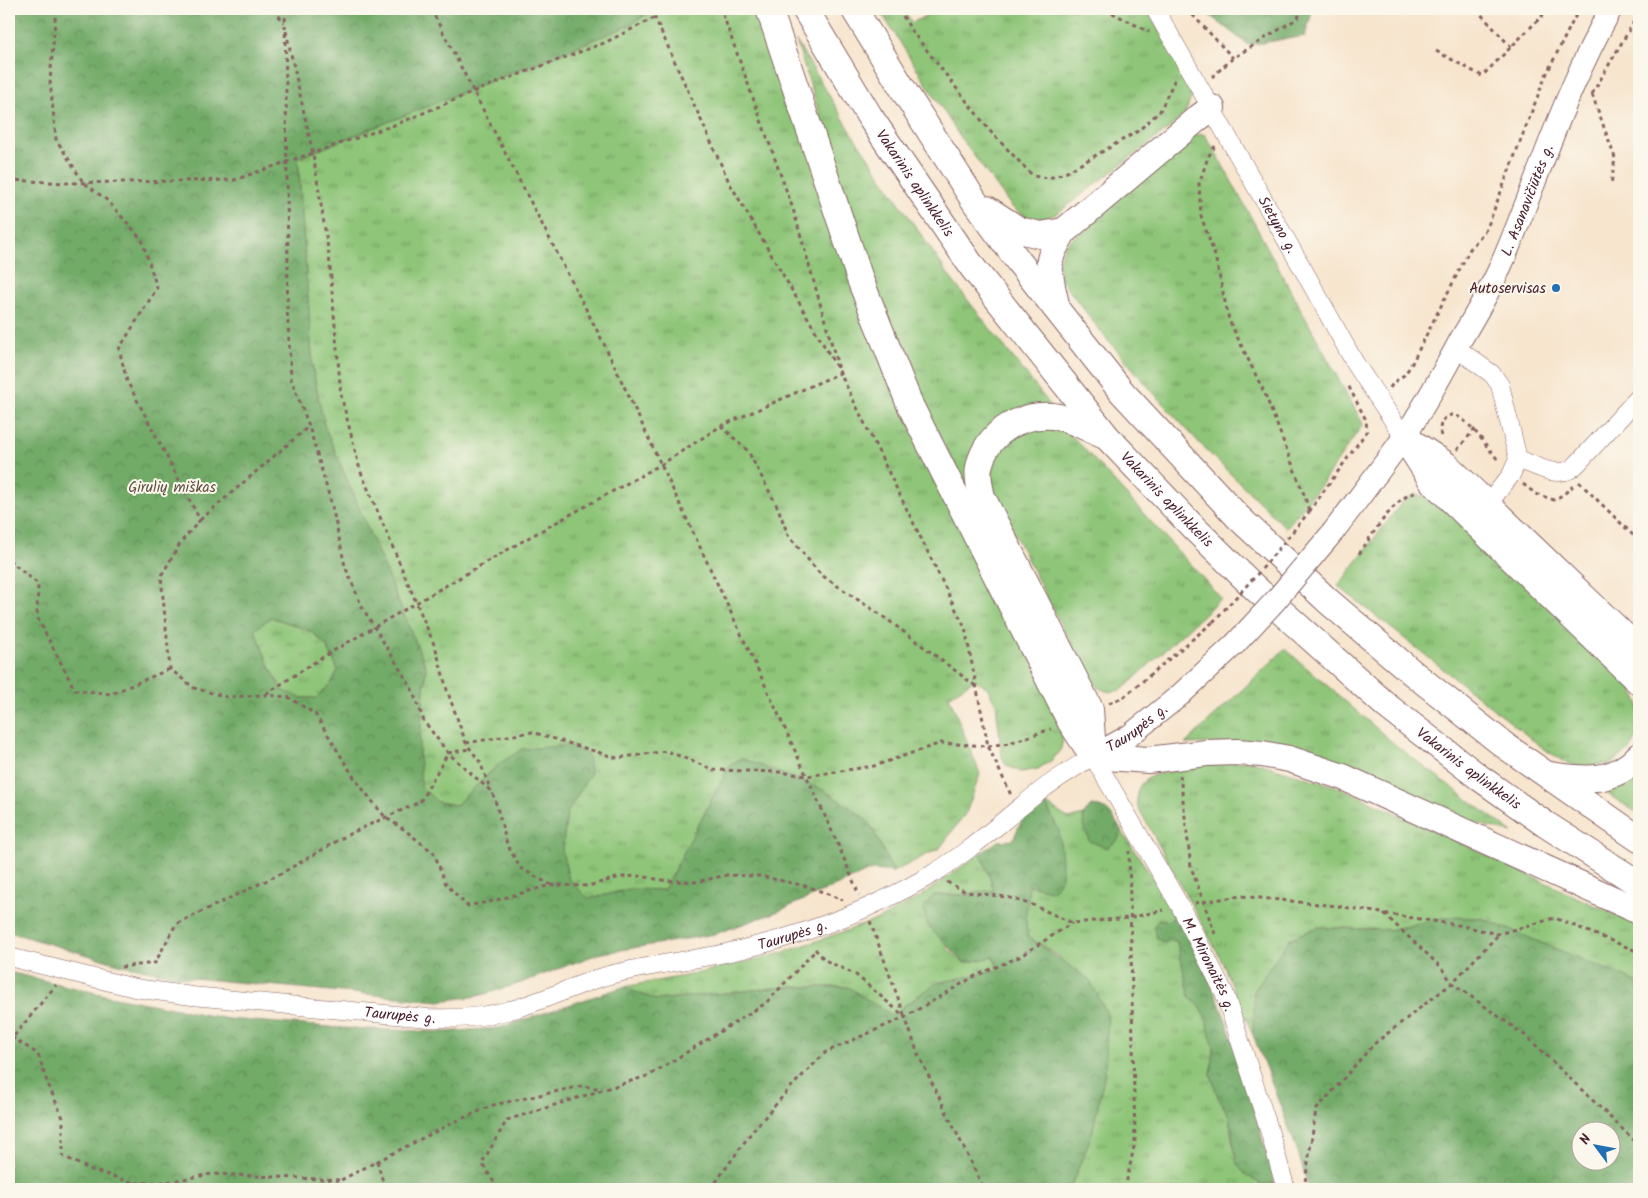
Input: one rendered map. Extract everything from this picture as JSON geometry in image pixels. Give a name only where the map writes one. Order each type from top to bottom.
[{"type":"highway","points":[[769,9],[861,282],[910,405],[1080,715]]},
{"type":"highway","name":"Vakarinis aplinkkelis","points":[[805,9],[870,118],[973,268],[1108,438],[1193,527],[1255,588],[1388,707],[1480,778],[1545,824],[1639,884]]},
{"type":"highway","points":[[854,9],[975,202],[1058,312],[1122,392],[1238,517],[1328,601],[1414,674],[1504,745],[1639,839]]},
{"type":"highway","points":[[1058,312],[1050,260],[1055,246],[1064,231],[1198,118],[1206,98]]},
{"type":"highway","points":[[975,202],[1019,230],[1040,235],[1064,231]]},
{"type":"highway","points":[[1108,438],[1060,418],[1048,416],[1028,418],[1009,426],[998,434],[989,444],[979,467],[982,497],[1080,715],[1093,756],[1148,760],[1237,752],[1289,759],[1343,777],[1639,911]]},
{"type":"highway","points":[[1404,437],[1444,464],[1639,650]]},
{"type":"highway","points":[[1404,437],[1432,481],[1639,682]]},
{"type":"highway","points":[[1547,774],[1581,779],[1605,777],[1629,766],[1639,756]]},
{"type":"main road","name":"L. Asanavičiūtės g.","points":[[1404,437],[1428,399],[1502,264],[1569,93],[1592,42],[1611,9]]},
{"type":"main road","name":"Taurupės g.","points":[[1093,756],[1129,736],[1179,696],[1235,644],[1276,601],[1334,532],[1404,437]]},
{"type":"street","name":"Sietyno g.","points":[[1155,9],[1355,363],[1404,437]]},
{"type":"street","points":[[1456,348],[1492,374],[1500,385],[1518,459],[1511,475],[1488,504]]},
{"type":"street","points":[[1518,459],[1549,470],[1560,472],[1569,470],[1578,463],[1639,397]]},
{"type":"street","name":"Taurupės g.","points":[[9,957],[135,988],[192,996],[428,1018],[458,1019],[484,1016],[511,1010],[585,982],[613,974],[722,953],[811,929],[865,909],[931,875],[1042,790],[1093,756]]},
{"type":"street","name":"M. Mironaitės g.","points":[[1093,756],[1180,906],[1224,992],[1267,1123],[1286,1189]]},
{"type":"path","points":[[56,9],[50,81],[56,139],[83,182],[108,201],[142,240],[157,288],[119,349],[127,380],[200,520]]},
{"type":"path","points":[[274,9],[285,25],[313,154],[329,255],[341,395],[360,470],[436,649],[447,690],[466,743],[480,762],[495,800],[507,844],[520,868],[552,885]]},
{"type":"path","points":[[286,9],[287,306],[290,379],[309,426],[332,506],[346,566],[362,607],[411,687],[424,721],[448,753],[492,792]]},
{"type":"path","points":[[431,9],[605,346],[662,464],[807,776],[865,909],[918,1054],[984,1189]]},
{"type":"path","points":[[651,9],[729,182],[840,374],[965,628],[988,746],[1018,810]]},
{"type":"path","points":[[721,9],[793,209],[840,374]]},
{"type":"path","points":[[899,9],[911,30],[990,132],[1033,176],[1049,178],[1067,172],[1138,131],[1160,111],[1184,59]]},
{"type":"path","points":[[1105,9],[1138,27],[1175,43]]},
{"type":"path","points":[[1187,9],[1233,58]]},
{"type":"path","points":[[1206,98],[1233,58],[1298,18],[1302,9]]},
{"type":"path","points":[[1476,9],[1511,47]]},
{"type":"path","points":[[1436,51],[1482,76],[1550,9]]},
{"type":"path","points":[[1393,383],[1404,376],[1410,367],[1470,249],[1486,228],[1545,77],[1579,9]]},
{"type":"path","points":[[1588,103],[1639,12]]},
{"type":"path","points":[[9,180],[17,182],[234,180],[397,124],[474,92],[604,43],[654,18]]},
{"type":"path","points":[[1592,94],[1615,158],[1610,185]]},
{"type":"path","points":[[1215,146],[1208,157],[1199,184],[1201,216],[1215,256],[1229,320],[1264,394],[1305,497],[1309,512]]},
{"type":"path","points":[[265,695],[321,658],[662,464],[720,426],[840,374]]},
{"type":"path","points":[[466,743],[532,732],[617,758],[666,751],[714,770],[779,772],[807,776],[874,766],[941,743],[988,746],[1017,742],[1124,698],[1213,622],[1261,570],[1309,512],[1366,431],[1366,420]]},
{"type":"path","points":[[309,426],[200,520],[181,542],[161,576],[170,669],[194,688],[227,696],[265,695],[288,697],[315,714],[355,779],[386,818],[434,854],[446,884],[468,906],[552,885],[588,886],[620,877],[640,876],[661,880],[696,882],[727,875],[760,876],[810,887],[865,909]]},
{"type":"path","points":[[720,426],[748,451],[778,508],[788,535],[820,574],[888,620],[978,688]]},
{"type":"path","points":[[1453,454],[1475,429]]},
{"type":"path","points":[[1569,470],[1586,490],[1639,541]]},
{"type":"path","points":[[1358,554],[1393,508],[1408,494],[1417,493]]},
{"type":"path","points":[[9,560],[38,584],[37,617],[75,690],[111,694],[170,669]]},
{"type":"path","points":[[116,967],[155,964],[176,924],[282,873],[350,834],[420,802],[448,753],[470,749]]},
{"type":"path","points":[[1178,756],[1191,867],[1203,902],[1242,896],[1337,906],[1458,925],[1498,934],[1555,918],[1639,952]]},
{"type":"path","points":[[1125,1189],[1135,1142],[1129,918],[1129,818]]},
{"type":"path","points":[[931,875],[966,892],[1007,897],[1072,923]]},
{"type":"path","points":[[710,1189],[751,1133],[790,1088],[826,1052],[905,1017],[975,976],[1019,957],[1072,923],[1129,918],[1180,906]]},
{"type":"path","points":[[1383,913],[1441,967],[1452,983],[1526,1036],[1639,1145]]},
{"type":"path","points":[[811,929],[815,951],[825,960],[856,975],[905,1017]]},
{"type":"path","points":[[1304,1189],[1316,1110],[1374,1044],[1452,983],[1498,934]]},
{"type":"path","points":[[498,1189],[482,1163],[507,1120],[650,1075],[766,1003],[815,951]]},
{"type":"path","points":[[9,1042],[66,972]]},
{"type":"path","points":[[9,1055],[13,1038]]},
{"type":"path","points":[[13,1038],[38,1054],[47,1082],[63,1118],[63,1156],[91,1170],[135,1183],[166,1182],[212,1174],[341,1180]]},
{"type":"path","points":[[328,1189],[341,1180],[450,1124],[493,1105],[582,1086],[604,1089]]},
{"type":"path","points":[[378,1161],[385,1189]]},
{"type":"green space","name":"Girulių miškas","points":[[9,9],[655,9],[628,26],[298,158],[313,370],[324,425],[426,667],[419,751],[421,786],[437,802],[456,805],[499,764],[522,749],[571,745],[588,755],[590,774],[567,813],[562,851],[569,880],[589,899],[629,889],[664,890],[729,766],[741,758],[824,790],[862,816],[872,827],[893,872],[872,870],[774,913],[715,934],[598,954],[518,984],[478,996],[439,1001],[181,977],[122,965],[9,932]],"holes":[[[271,617],[311,631],[326,645],[338,670],[332,682],[316,698],[300,698],[282,690],[269,665],[255,630]]]},
{"type":"green space","points":[[655,9],[763,9],[796,104],[1063,732],[1060,752],[1052,760],[1038,769],[1021,772],[1006,765],[1002,757],[996,704],[987,687],[974,680],[949,696],[980,774],[967,811],[940,848],[893,872],[872,827],[741,758],[729,766],[664,890],[629,889],[588,899],[569,880],[562,851],[567,813],[590,774],[499,764],[456,805],[437,802],[421,786],[419,751],[426,667],[324,425],[313,370],[298,158],[628,26]]},
{"type":"green space","points":[[879,9],[904,9],[912,23],[937,9],[1146,9],[1188,79],[1193,93],[1185,113],[1172,126],[1056,214],[1038,219],[1028,217],[1012,207],[960,137]]},
{"type":"green space","points":[[1204,9],[1313,9],[1305,36],[1248,45]]},
{"type":"green space","points":[[796,41],[855,138],[952,280],[1051,406],[1020,409],[970,493],[925,409],[875,286]]},
{"type":"green space","points":[[1205,135],[1215,151],[1363,424],[1319,488],[1286,528],[1207,451],[1165,406],[1106,338],[1061,280],[1058,262],[1065,245],[1192,136]]},
{"type":"green space","points":[[1037,427],[1065,431],[1077,441],[1221,598],[1124,688],[1119,690],[1107,691],[1091,683],[991,489],[993,468],[1001,448],[1011,438]]},
{"type":"green space","points":[[1413,495],[1432,497],[1630,686],[1637,698],[1639,726],[1636,739],[1630,750],[1610,764],[1575,766],[1561,760],[1543,748],[1338,586],[1403,501]]},
{"type":"green space","points":[[271,617],[311,631],[326,645],[339,670],[332,682],[316,698],[298,697],[289,694],[282,689],[274,678],[255,630]]},
{"type":"green space","points":[[1285,649],[1398,747],[1513,833],[1461,819],[1321,754],[1297,747],[1271,742],[1185,744]]},
{"type":"green space","points":[[1252,761],[1344,789],[1639,926],[1639,983],[1481,918],[1446,917],[1389,930],[1318,927],[1289,939],[1254,991],[1253,1035],[1219,955],[1138,807],[1137,801],[1137,792],[1141,784],[1154,775],[1211,763]]},
{"type":"green space","points":[[1639,768],[1639,814],[1598,788]]},
{"type":"green space","points":[[1045,803],[1069,819],[1083,815],[1084,825],[1118,840],[1121,830],[1179,917],[1167,921],[1172,940],[1177,942],[1190,998],[1201,1007],[1206,1020],[1214,1048],[1211,1075],[1218,1097],[1229,1116],[1233,1145],[1262,1185],[1275,1183],[1276,1189],[1070,1189],[1092,1134],[1105,1072],[1060,957],[1027,936],[1026,914],[1029,885],[1059,831]]},
{"type":"green space","points":[[1045,803],[1059,831],[1062,877],[1053,891],[1029,885],[1026,914],[1027,936],[1090,980],[1108,1016],[1105,1072],[1092,1134],[1070,1189],[9,1189],[9,972],[100,994],[228,1019],[342,1028],[443,1032],[499,1028],[623,987],[656,1000],[783,987],[848,987],[891,1015],[937,983],[999,970],[993,957],[965,963],[928,926],[923,907],[934,895],[960,895],[994,890],[981,853],[998,841],[1013,840],[1024,817],[1032,809]]},
{"type":"green space","points":[[1091,806],[1107,810],[1121,830],[1118,840],[1107,848],[1089,841],[1083,815]]},
{"type":"green space","points":[[981,853],[994,890],[960,895],[934,895],[948,949],[964,963],[993,957],[999,970],[937,983],[891,1015],[848,987],[783,987],[656,1000],[623,987],[690,975],[779,954],[880,919],[920,897]]},
{"type":"green space","points":[[1179,917],[1209,979],[1225,1018],[1275,1183],[1262,1185],[1246,1175],[1237,1165],[1229,1116],[1218,1097],[1211,1075],[1214,1048],[1206,1020],[1201,1007],[1190,998],[1177,942],[1172,940],[1164,943],[1156,937],[1153,927],[1159,919],[1167,921]]},
{"type":"green space","points":[[1446,917],[1481,918],[1639,983],[1639,1189],[1309,1189],[1298,1152],[1253,1035],[1254,991],[1289,939],[1318,927],[1389,930]]},
{"type":"place","name":"Autoservisas","points":[[1556,288]]}]
